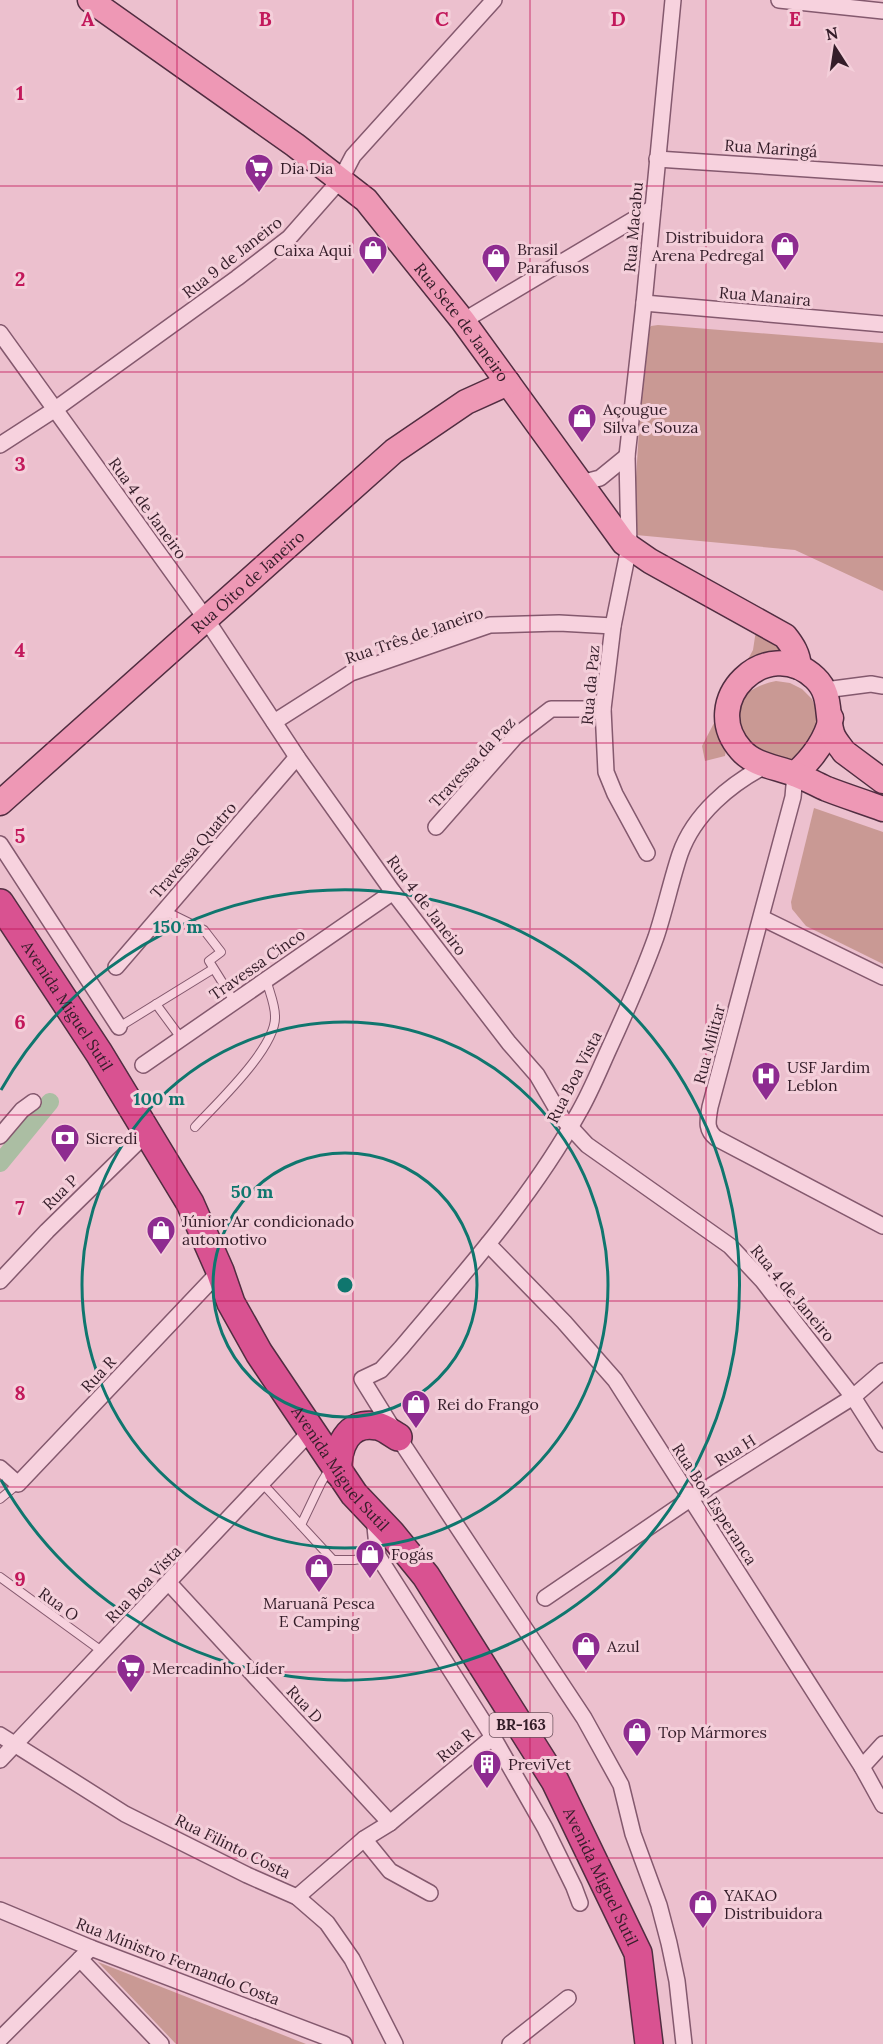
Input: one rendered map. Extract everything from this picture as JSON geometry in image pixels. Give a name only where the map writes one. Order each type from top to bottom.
[{"type":"highway","name":"Avenida Miguel Sutil","points":[[0,903],[99,1053],[190,1203],[236,1314],[310,1432],[354,1494],[374,1514],[426,1576],[566,1801],[638,1953],[650,2043]]},
{"type":"highway","points":[[336,1468],[340,1447],[346,1435],[356,1428],[378,1426],[398,1437]]},
{"type":"main road","name":"Rua Sete de Janeiro","points":[[90,0],[341,179],[366,200],[463,321],[621,539],[650,561],[785,636],[794,646],[799,667]]},
{"type":"main road","name":"Rua Oito de Janeiro","points":[[0,803],[394,451],[466,402],[508,383]]},
{"type":"main road","points":[[883,781],[844,752],[831,731],[831,718],[825,690],[814,677],[799,667],[777,663],[760,667],[734,688],[728,704],[727,721],[732,737],[741,751],[755,761],[795,774],[883,809]]},
{"type":"main road","points":[[795,774],[807,764],[818,749],[827,734],[831,718]]},
{"type":"street","name":"Rua 9 de Janeiro","points":[[0,445],[54,410],[237,278],[289,237],[341,179],[353,156],[494,0]]},
{"type":"street","name":"Rua Macabu","points":[[629,547],[627,456],[673,0]]},
{"type":"street","points":[[779,0],[832,3],[883,11]]},
{"type":"street","name":"Rua Maringá","points":[[657,159],[883,174]]},
{"type":"street","points":[[463,321],[653,208]]},
{"type":"street","name":"Rua Manaira","points":[[644,303],[883,324]]},
{"type":"street","name":"Rua 4 de Janeiro","points":[[0,333],[206,619],[297,757],[393,892],[508,1043],[537,1075],[562,1118],[587,1145],[730,1246],[762,1280],[853,1397],[883,1444]]},
{"type":"street","points":[[581,483],[600,478],[627,456]]},
{"type":"street","name":"Rua da Paz","points":[[629,547],[614,626],[603,709],[606,772],[615,794],[647,853]]},
{"type":"street","name":"Rua Três de Janeiro","points":[[274,722],[351,673],[490,625],[559,622],[614,626]]},
{"type":"street","points":[[825,690],[871,684],[883,686]]},
{"type":"street","name":"Travessa da Paz","points":[[436,827],[516,736],[551,709],[603,709]]},
{"type":"street","name":"Travessa Quatro","points":[[116,968],[297,757]]},
{"type":"street","name":"Rua Boa Vista","points":[[398,1437],[362,1378],[381,1370],[390,1361],[488,1244],[515,1210],[570,1127],[627,1009],[656,936],[680,853],[688,835],[718,798],[741,778],[767,765]]},
{"type":"street","name":"Rua Militar","points":[[795,774],[793,797],[710,1107],[708,1123],[710,1131],[716,1138],[883,1226]]},
{"type":"street","name":"Avenida Miguel Sutil","points":[[0,843],[119,1027]]},
{"type":"street","name":"Travessa Cinco","points":[[143,1065],[393,892]]},
{"type":"street","points":[[762,918],[883,977]]},
{"type":"street","points":[[0,1136],[22,1110],[33,1102]]},
{"type":"street","name":"Rua P","points":[[0,1281],[148,1132]]},
{"type":"street","name":"Rua Boa Esperanca","points":[[488,1244],[564,1322],[615,1380],[862,1767],[883,1805]]},
{"type":"street","name":"Rua R","points":[[18,1484],[220,1272]]},
{"type":"street","name":"Rua H","points":[[545,1598],[690,1499],[853,1397],[883,1371]]},
{"type":"street","name":"Rua Boa Vista","points":[[0,1760],[310,1432]]},
{"type":"street","name":"BR-163","points":[[398,1437],[584,1718],[621,1785],[633,1834],[659,1905],[669,1942],[677,1981],[684,2044]]},
{"type":"street","points":[[0,1468],[18,1484]]},
{"type":"street","name":"Rua R","points":[[297,1897],[364,1839],[390,1822],[493,1737],[378,1556],[374,1514]]},
{"type":"street","name":"Rua D","points":[[169,1583],[390,1822]]},
{"type":"street","name":"Rua Filinto Costa","points":[[0,1735],[125,1814],[247,1875],[297,1897],[327,1923],[352,1959],[395,2044]]},
{"type":"street","points":[[493,1737],[550,1838],[580,1903]]},
{"type":"street","points":[[862,1767],[883,1744]]},
{"type":"street","points":[[364,1839],[390,1871],[430,1893]]},
{"type":"street","name":"Rua Ministro Fernando Costa","points":[[0,1910],[85,1953],[344,2044]]},
{"type":"street","points":[[0,2039],[85,1953],[161,2044]]},
{"type":"street","points":[[510,2044],[568,1998]]},
{"type":"lane","points":[[165,911],[204,930],[221,951],[209,961],[234,1001]]},
{"type":"lane","points":[[119,1027],[213,969]]},
{"type":"lane","points":[[195,1127],[270,1040],[276,1016],[266,979]]},
{"type":"lane","points":[[156,1004],[181,1038]]},
{"type":"lane","points":[[301,1525],[321,1483],[336,1468]]},
{"type":"lane","points":[[0,1499],[18,1484]]},
{"type":"lane","points":[[263,1484],[333,1560],[354,1560],[378,1556]]},
{"type":"lane","name":"Rua O","points":[[0,1577],[103,1652]]},
{"type":"shaded area","points":[[651,326],[883,343],[883,591],[795,550],[636,535],[633,526],[645,334]]},
{"type":"shaded area","points":[[756,630],[788,652],[745,665],[753,650]]},
{"type":"shaded area","points":[[776,681],[790,683],[802,689],[812,699],[819,725],[797,759],[785,764],[747,752],[737,720],[737,708],[744,696],[756,688]]},
{"type":"shaded area","points":[[714,723],[720,726],[726,749],[725,756],[705,761],[702,746]]},
{"type":"shaded area","points":[[814,808],[883,832],[883,964],[806,926],[792,909],[791,902]]},
{"type":"shaded area","points":[[98,1962],[306,2044],[176,2044]]},
{"type":"waterway","points":[[0,1163],[50,1102]]},
{"type":"place","name":"Dia Dia","points":[[259,194]]},
{"type":"place","name":"Distribuidora Arena Pedregal","points":[[785,272]]},
{"type":"place","name":"Caixa Aqui","points":[[373,276]]},
{"type":"place","name":"Brasil Parafusos","points":[[496,284]]},
{"type":"place","name":"Açougue Silva e Souza","points":[[582,444]]},
{"type":"place","name":"USF Jardim Leblon","points":[[766,1102]]},
{"type":"place","name":"Sicredi","points":[[65,1164]]},
{"type":"place","name":"Júnior Ar condicionado automotivo","points":[[161,1256]]},
{"type":"place","name":"Rei do Frango","points":[[416,1430]]},
{"type":"place","name":"Fogás","points":[[370,1580]]},
{"type":"place","name":"Maruanã Pesca E Camping","points":[[319,1594]]},
{"type":"place","name":"Azul","points":[[586,1672]]},
{"type":"place","name":"Mercadinho Líder","points":[[131,1694]]},
{"type":"place","name":"Top Mármores","points":[[637,1758]]},
{"type":"place","name":"PreviVet","points":[[487,1790]]},
{"type":"place","name":"YAKAO Distribuidora","points":[[703,1930]]}]
